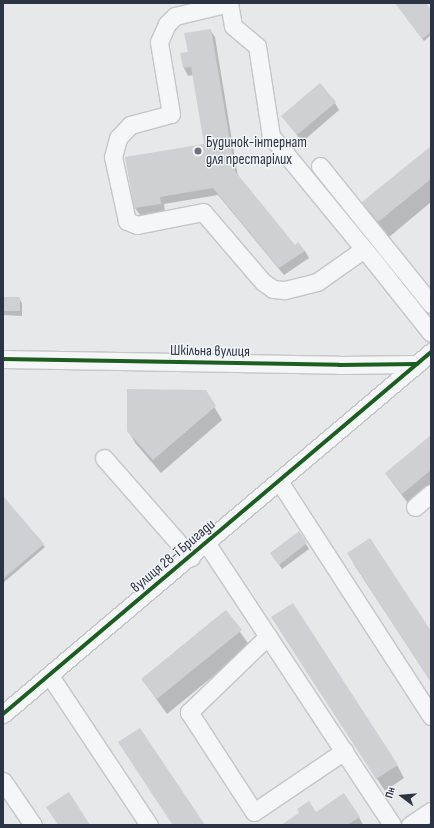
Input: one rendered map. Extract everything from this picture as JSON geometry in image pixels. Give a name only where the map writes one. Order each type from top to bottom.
[{"type":"street","points":[[364,248],[317,282],[284,290],[273,289],[263,282],[203,212],[137,225],[127,221],[113,157],[118,138],[130,125],[171,114],[159,42],[167,24],[175,16],[229,3],[233,26],[257,46],[271,136],[364,248],[431,333]]},
{"type":"street","points":[[320,166],[431,304]]},
{"type":"street","name":"вулиця 28-ї Бригади","points":[[3,714],[191,558],[431,352]]},
{"type":"street","name":"Шкільна вулиця","points":[[3,359],[340,365],[417,364]]},
{"type":"street","points":[[104,458],[191,558]]},
{"type":"street","points":[[279,481],[431,716]]},
{"type":"street","points":[[415,507],[431,493]]},
{"type":"street","points":[[207,544],[392,825]]},
{"type":"street","points":[[268,636],[189,712],[254,812],[344,752]]},
{"type":"street","points":[[50,676],[149,825]]},
{"type":"street","points":[[3,781],[33,825]]},
{"type":"street","points":[[410,825],[431,811]]},
{"type":"building","points":[[395,3],[426,3],[431,10],[431,32],[422,39]]},
{"type":"building","name":"Будинок-інтернат для престарілих","points":[[211,29],[235,171],[295,245],[298,242],[305,251],[279,268],[213,188],[160,197],[161,204],[134,208],[125,157],[204,144],[191,67],[183,68],[180,53],[188,52],[184,33]]},
{"type":"building","points":[[320,83],[336,102],[297,135],[281,116]]},
{"type":"building","points":[[431,146],[431,179],[378,222],[362,202]]},
{"type":"building","points":[[3,297],[20,297],[20,311],[3,311]]},
{"type":"building","points":[[127,389],[206,390],[216,406],[153,460],[127,431]]},
{"type":"building","points":[[431,435],[431,470],[402,494],[385,473]]},
{"type":"building","points":[[3,496],[44,544],[3,579]]},
{"type":"building","points":[[299,531],[307,543],[279,565],[270,553]]},
{"type":"building","points":[[370,538],[431,631],[431,682],[347,553]]},
{"type":"building","points":[[293,603],[398,765],[376,779],[271,617]]},
{"type":"building","points":[[226,610],[242,630],[157,699],[141,679]]},
{"type":"building","points":[[140,728],[205,825],[173,825],[158,803],[118,742]]},
{"type":"building","points":[[69,792],[90,825],[58,825],[46,807]]},
{"type":"building","points":[[344,793],[360,817],[347,825],[281,825],[299,813],[297,809],[309,801],[316,812]]},
{"type":"cycle path","points":[[3,714],[431,352]]},
{"type":"cycle path","points":[[3,359],[339,365],[417,364]]},
{"type":"place","name":"Будинок-інтернат для престарілих","points":[[198,151]]}]
